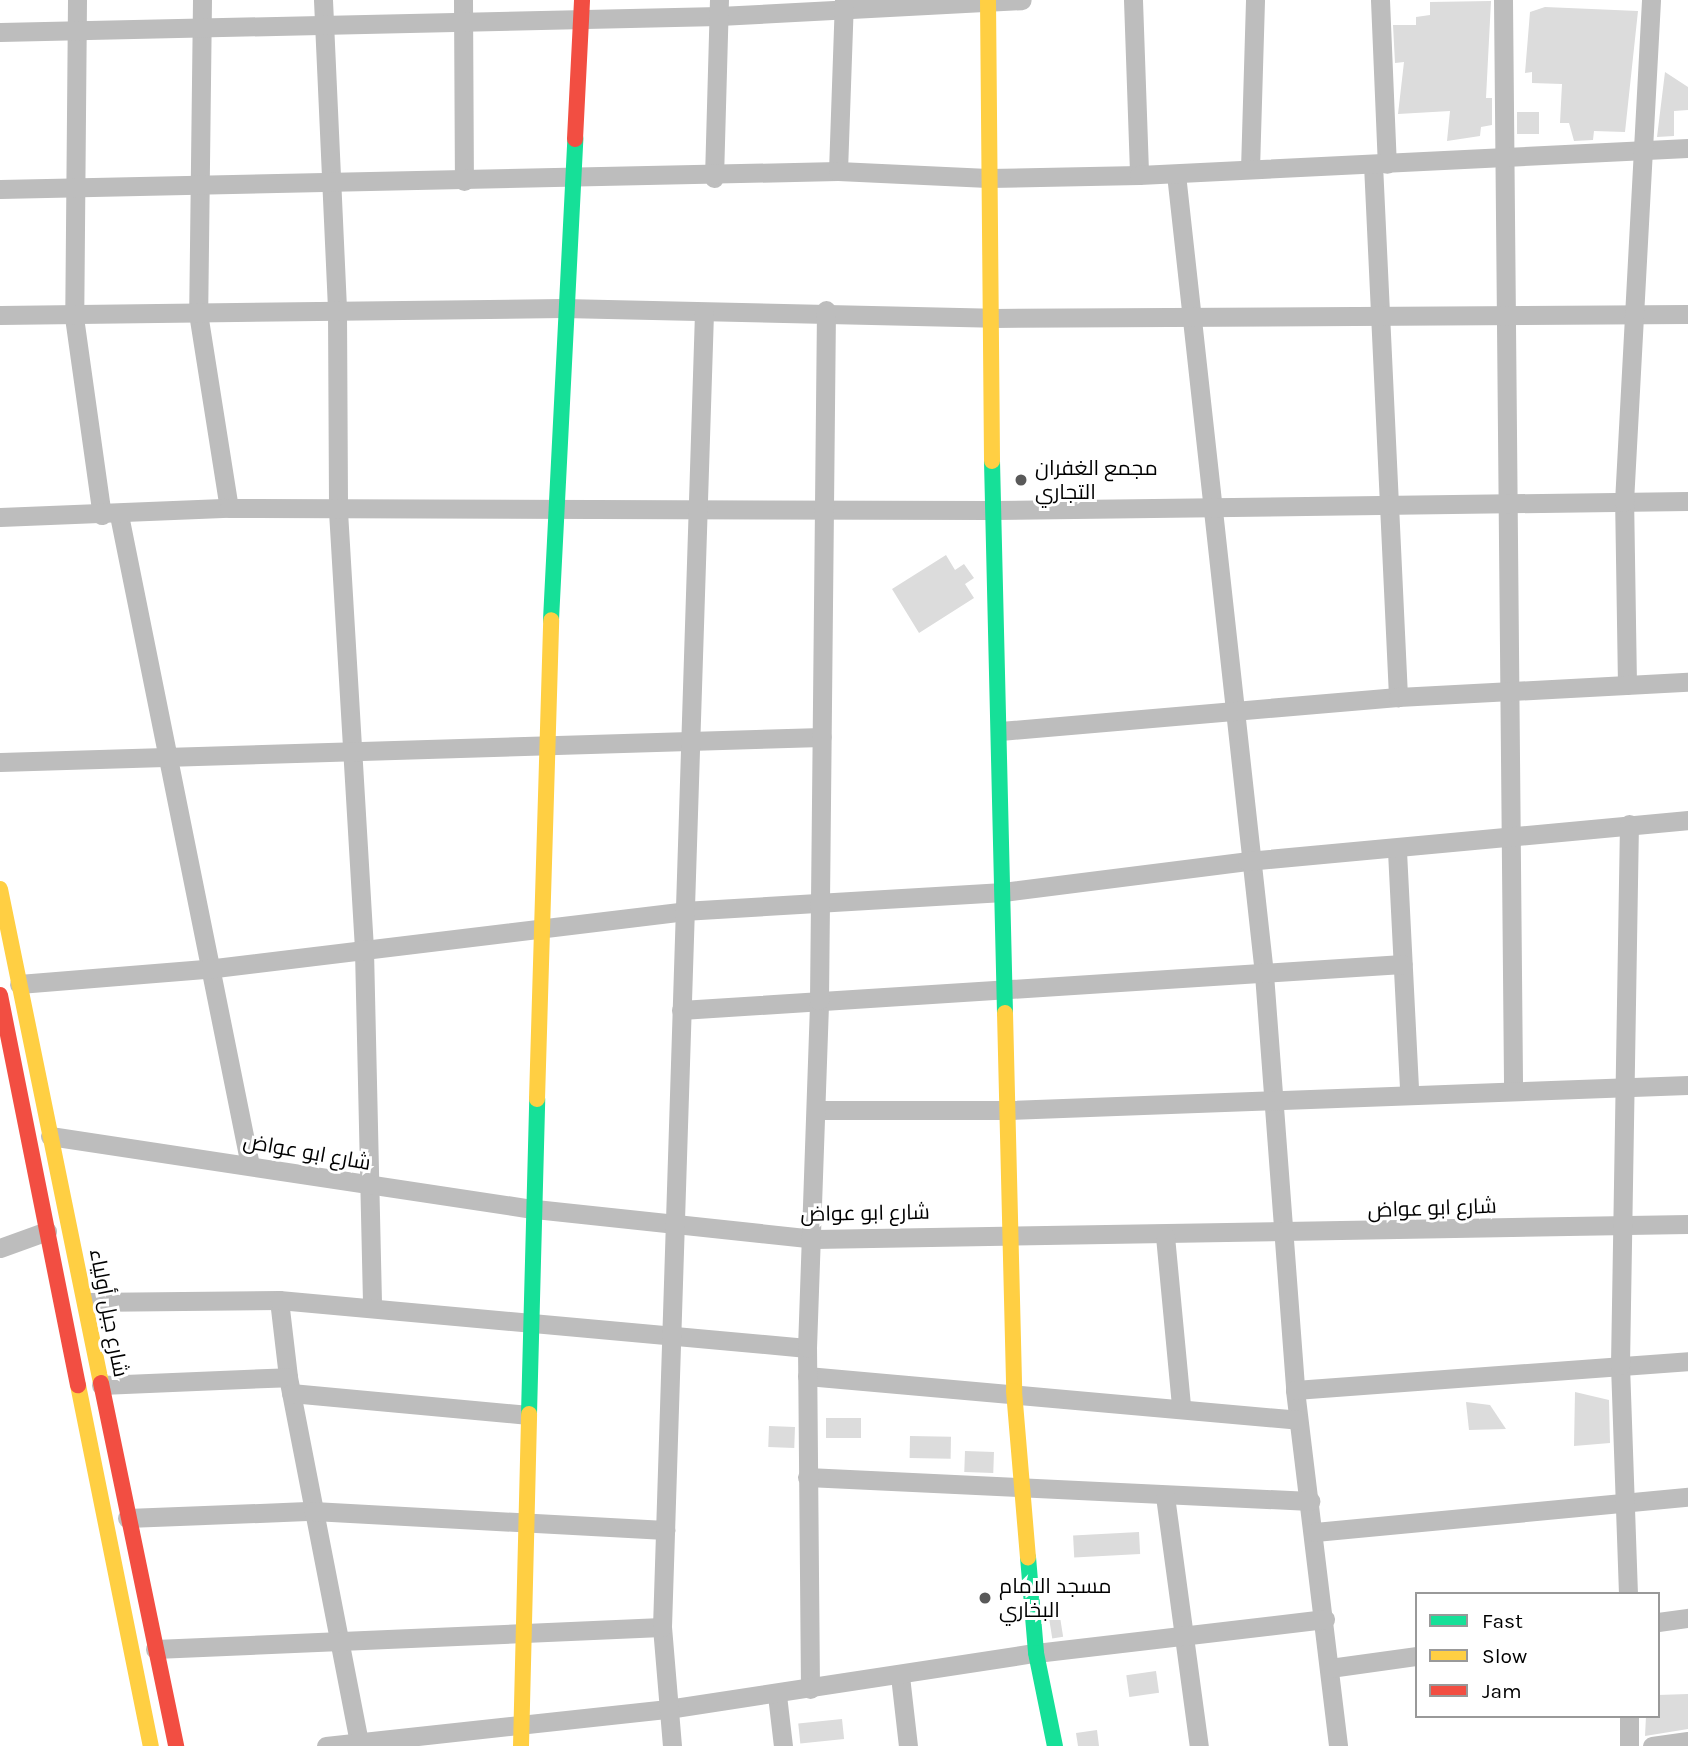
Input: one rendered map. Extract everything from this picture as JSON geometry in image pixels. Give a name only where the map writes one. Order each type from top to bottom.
[{"type":"street","points":[[76,0],[74,317],[110,515],[167,759],[207,969],[250,1165]]},
{"type":"street","points":[[202,0],[195,186],[198,313],[229,508]]},
{"type":"street","points":[[323,0],[337,311],[338,511],[355,754],[364,950],[372,1308]]},
{"type":"street","points":[[463,0],[464,181]]},
{"type":"street","points":[[0,32],[464,23],[581,9],[1022,0]]},
{"type":"street","points":[[1133,0],[1139,176]]},
{"type":"street","points":[[1250,169],[1255,0]]},
{"type":"street","points":[[1380,0],[1377,315],[1398,697]]},
{"type":"street","points":[[1503,0],[1506,505],[1513,691],[1513,1091]]},
{"type":"street","points":[[1627,685],[1624,502],[1637,314],[1651,0]]},
{"type":"street","points":[[988,1],[992,510],[1007,990],[1014,1391],[1036,1653],[1055,1746]]},
{"type":"street","points":[[838,171],[844,5]]},
{"type":"street","points":[[714,178],[719,8]]},
{"type":"street","points":[[522,1746],[518,1722],[523,1633],[526,1415],[535,1209],[545,745],[564,308],[581,9]]},
{"type":"street","points":[[0,189],[74,191],[571,178],[714,178],[838,171],[988,178],[1139,176],[1250,169],[1644,154],[1688,148]]},
{"type":"street","points":[[1176,174],[1247,861],[1264,974],[1286,1234],[1298,1420],[1315,1532],[1338,1746]]},
{"type":"street","points":[[0,315],[74,317],[564,308],[704,313],[826,310],[992,318],[1191,314],[1688,314]]},
{"type":"street","points":[[810,1689],[807,1348],[814,1239],[817,1111],[826,310]]},
{"type":"street","points":[[672,1746],[662,1627],[673,1338],[694,511],[704,313]]},
{"type":"street","points":[[0,517],[110,515],[229,508],[338,511],[555,508],[694,511],[825,505],[992,510],[1688,501]]},
{"type":"street","points":[[1000,731],[1398,697],[1688,682]]},
{"type":"street","points":[[0,762],[355,754],[690,739],[822,737]]},
{"type":"street","points":[[19,984],[207,969],[541,931],[683,911],[1003,892],[1247,861],[1397,852],[1629,824],[1688,820]]},
{"type":"street","points":[[1628,1592],[1620,1365],[1622,1225],[1629,1088],[1629,824]]},
{"type":"street","points":[[1397,852],[1409,1091]]},
{"type":"street","name":"شارع جبل أولياء","points":[[0,889],[86,1301],[127,1518],[176,1746]]},
{"type":"street","points":[[681,1010],[1403,964]]},
{"type":"street","name":"شارع جبل أولياء","points":[[0,995],[151,1746]]},
{"type":"street","points":[[817,1111],[1009,1111],[1409,1091],[1513,1091],[1688,1085]]},
{"type":"street","name":"شارع ابو عواض","points":[[50,1136],[535,1209],[814,1239],[1010,1231],[1165,1236],[1688,1224]]},
{"type":"street","points":[[0,1248],[47,1231]]},
{"type":"street","points":[[1165,1236],[1181,1406]]},
{"type":"street","points":[[86,1301],[279,1300],[673,1338],[807,1348]]},
{"type":"street","points":[[279,1300],[289,1385],[359,1744]]},
{"type":"street","points":[[1295,1390],[1688,1361]]},
{"type":"street","points":[[807,1376],[1014,1391],[1298,1420]]},
{"type":"street","points":[[101,1385],[289,1385],[526,1415]]},
{"type":"street","points":[[807,1477],[1022,1490],[1310,1501]]},
{"type":"street","points":[[1165,1496],[1199,1746]]},
{"type":"street","points":[[1315,1532],[1688,1497]]},
{"type":"street","points":[[127,1518],[313,1511],[665,1530]]},
{"type":"street","points":[[1660,1622],[1688,1618]]},
{"type":"street","points":[[326,1746],[359,1744],[518,1722],[667,1709],[777,1695],[1036,1653],[1325,1619]]},
{"type":"street","points":[[155,1649],[336,1637],[662,1627]]},
{"type":"street","points":[[1330,1668],[1415,1656]]},
{"type":"street","points":[[900,1676],[908,1746]]},
{"type":"street","points":[[777,1695],[783,1746]]},
{"type":"street","points":[[1629,1718],[1629,1746]]},
{"type":"street","points":[[1652,1746],[1688,1741]]},
{"type":"building","points":[[1491,1],[1486,98],[1492,98],[1492,125],[1481,127],[1480,136],[1447,141],[1450,111],[1398,114],[1404,62],[1395,63],[1393,25],[1416,25],[1416,17],[1430,15],[1430,2]]},
{"type":"building","points":[[1545,7],[1638,11],[1625,132],[1594,131],[1593,140],[1574,141],[1569,123],[1560,123],[1562,84],[1532,83],[1532,72],[1525,73],[1530,12]]},
{"type":"building","points":[[1665,72],[1688,87],[1688,110],[1674,111],[1674,136],[1657,137]]},
{"type":"building","points":[[1517,112],[1539,112],[1539,134],[1517,134]]},
{"type":"building","points":[[946,555],[955,570],[964,564],[974,578],[965,584],[974,598],[919,633],[892,589]]},
{"type":"building","points":[[1575,1392],[1609,1400],[1610,1443],[1574,1446]]},
{"type":"building","points":[[1466,1402],[1490,1405],[1506,1429],[1469,1430]]},
{"type":"building","points":[[826,1418],[861,1418],[861,1438],[826,1438]]},
{"type":"building","points":[[769,1426],[795,1427],[794,1448],[768,1447]]},
{"type":"building","points":[[910,1436],[951,1437],[951,1459],[910,1458]]},
{"type":"building","points":[[965,1451],[994,1452],[993,1473],[964,1472]]},
{"type":"building","points":[[1139,1532],[1140,1554],[1074,1557],[1073,1535]]},
{"type":"building","points":[[1060,1617],[1063,1637],[1052,1638],[1049,1619]]},
{"type":"building","points":[[1156,1671],[1159,1693],[1129,1697],[1126,1675]]},
{"type":"building","points":[[1688,1694],[1688,1729],[1645,1736],[1646,1718],[1660,1718],[1660,1695]]},
{"type":"building","points":[[842,1719],[844,1739],[800,1743],[798,1724]]},
{"type":"building","points":[[1097,1730],[1099,1746],[1078,1746],[1076,1733]]},
{"type":"traffic: fast","points":[[551,620],[575,139]]},
{"type":"traffic: fast","points":[[992,461],[1005,1013]]},
{"type":"traffic: fast","points":[[529,1414],[537,1099]]},
{"type":"traffic: fast","points":[[1028,1557],[1036,1653],[1055,1746]]},
{"type":"traffic: slow","points":[[988,0],[992,461]]},
{"type":"traffic: slow","points":[[537,1099],[551,620]]},
{"type":"traffic: slow","points":[[0,889],[101,1383]]},
{"type":"traffic: slow","points":[[1005,1013],[1014,1391],[1028,1557]]},
{"type":"traffic: slow","points":[[78,1385],[151,1746]]},
{"type":"traffic: slow","points":[[521,1746],[529,1414]]},
{"type":"traffic: jam","points":[[575,139],[582,0]]},
{"type":"traffic: jam","points":[[0,995],[78,1385]]},
{"type":"traffic: jam","points":[[101,1383],[176,1746]]},
{"type":"place","name":"مجمع الغفران التجاري","points":[[1021,480]]},
{"type":"place","name":"مسجد الامام البخاري","points":[[985,1598]]}]
